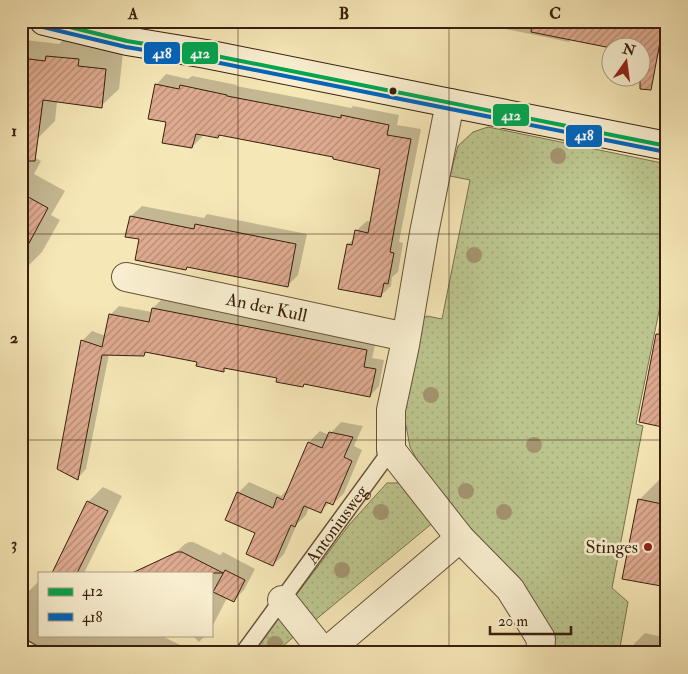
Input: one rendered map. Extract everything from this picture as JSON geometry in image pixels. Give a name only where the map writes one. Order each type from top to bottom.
[{"type":"street","points":[[44,21],[120,31]]},
{"type":"street","points":[[87,21],[181,50],[667,146]]},
{"type":"street","points":[[450,103],[391,410],[391,450],[460,538],[510,589],[541,639],[540,653]]},
{"type":"street","name":"An der Kull","points":[[126,277],[406,337]]},
{"type":"street","points":[[282,600],[324,653],[460,538]]},
{"type":"lane","name":"Antoniusweg","points":[[243,653],[391,450]]},
{"type":"lane","points":[[21,646],[33,653]]},
{"type":"green space","points":[[488,127],[667,164],[667,272],[636,424],[643,426],[612,588],[628,602],[619,653],[550,653],[553,639],[546,620],[422,469],[410,447],[404,415],[422,319],[427,316],[442,319],[470,180],[450,176],[458,146],[473,132]]},
{"type":"green space","points":[[387,483],[401,483],[435,521],[308,626],[291,602],[349,525]]},
{"type":"green space","points":[[280,612],[298,633],[275,653],[249,653]]},
{"type":"building","points":[[532,21],[664,21],[651,90],[640,89],[650,88],[650,38],[600,38],[600,46],[531,32]]},
{"type":"building","points":[[46,56],[79,59],[78,66],[106,69],[102,108],[43,100],[35,161],[21,161],[21,58],[45,61]]},
{"type":"building","points":[[155,84],[179,89],[180,85],[341,118],[341,115],[389,125],[387,135],[411,139],[390,252],[394,253],[388,284],[384,283],[381,297],[338,289],[347,244],[352,245],[355,230],[368,233],[380,169],[333,159],[333,157],[219,135],[218,138],[196,134],[192,148],[162,143],[166,122],[148,119]]},
{"type":"building","points":[[21,193],[48,208],[21,258]]},
{"type":"building","points":[[130,216],[194,229],[195,224],[296,244],[288,287],[187,267],[186,270],[135,260],[139,239],[125,237]]},
{"type":"building","points":[[152,308],[367,350],[364,367],[376,369],[370,397],[304,384],[303,387],[276,382],[277,378],[224,368],[224,372],[196,366],[197,362],[145,352],[144,356],[102,355],[78,480],[57,469],[81,340],[102,347],[109,314],[149,322]]},
{"type":"building","points":[[656,334],[667,335],[667,428],[639,422]]},
{"type":"building","points":[[329,432],[353,437],[344,457],[352,461],[333,505],[326,502],[321,513],[304,506],[295,527],[291,525],[273,566],[246,554],[255,533],[225,520],[237,492],[273,508],[277,497],[283,500],[308,442],[322,448]]},
{"type":"building","points":[[638,499],[667,505],[667,587],[622,579]]},
{"type":"building","points":[[87,501],[108,511],[78,572],[52,572]]},
{"type":"building","points":[[177,552],[182,552],[223,573],[212,572],[134,572]]},
{"type":"building","points":[[225,570],[245,580],[234,602],[213,592]]},
{"type":"transit line","name":"412","points":[[45,21],[127,41],[206,54],[667,146]]},
{"type":"transit line","name":"418","points":[[43,27],[126,47],[205,60],[666,152]]},
{"type":"place","name":"Stinges","points":[[648,547]]}]
